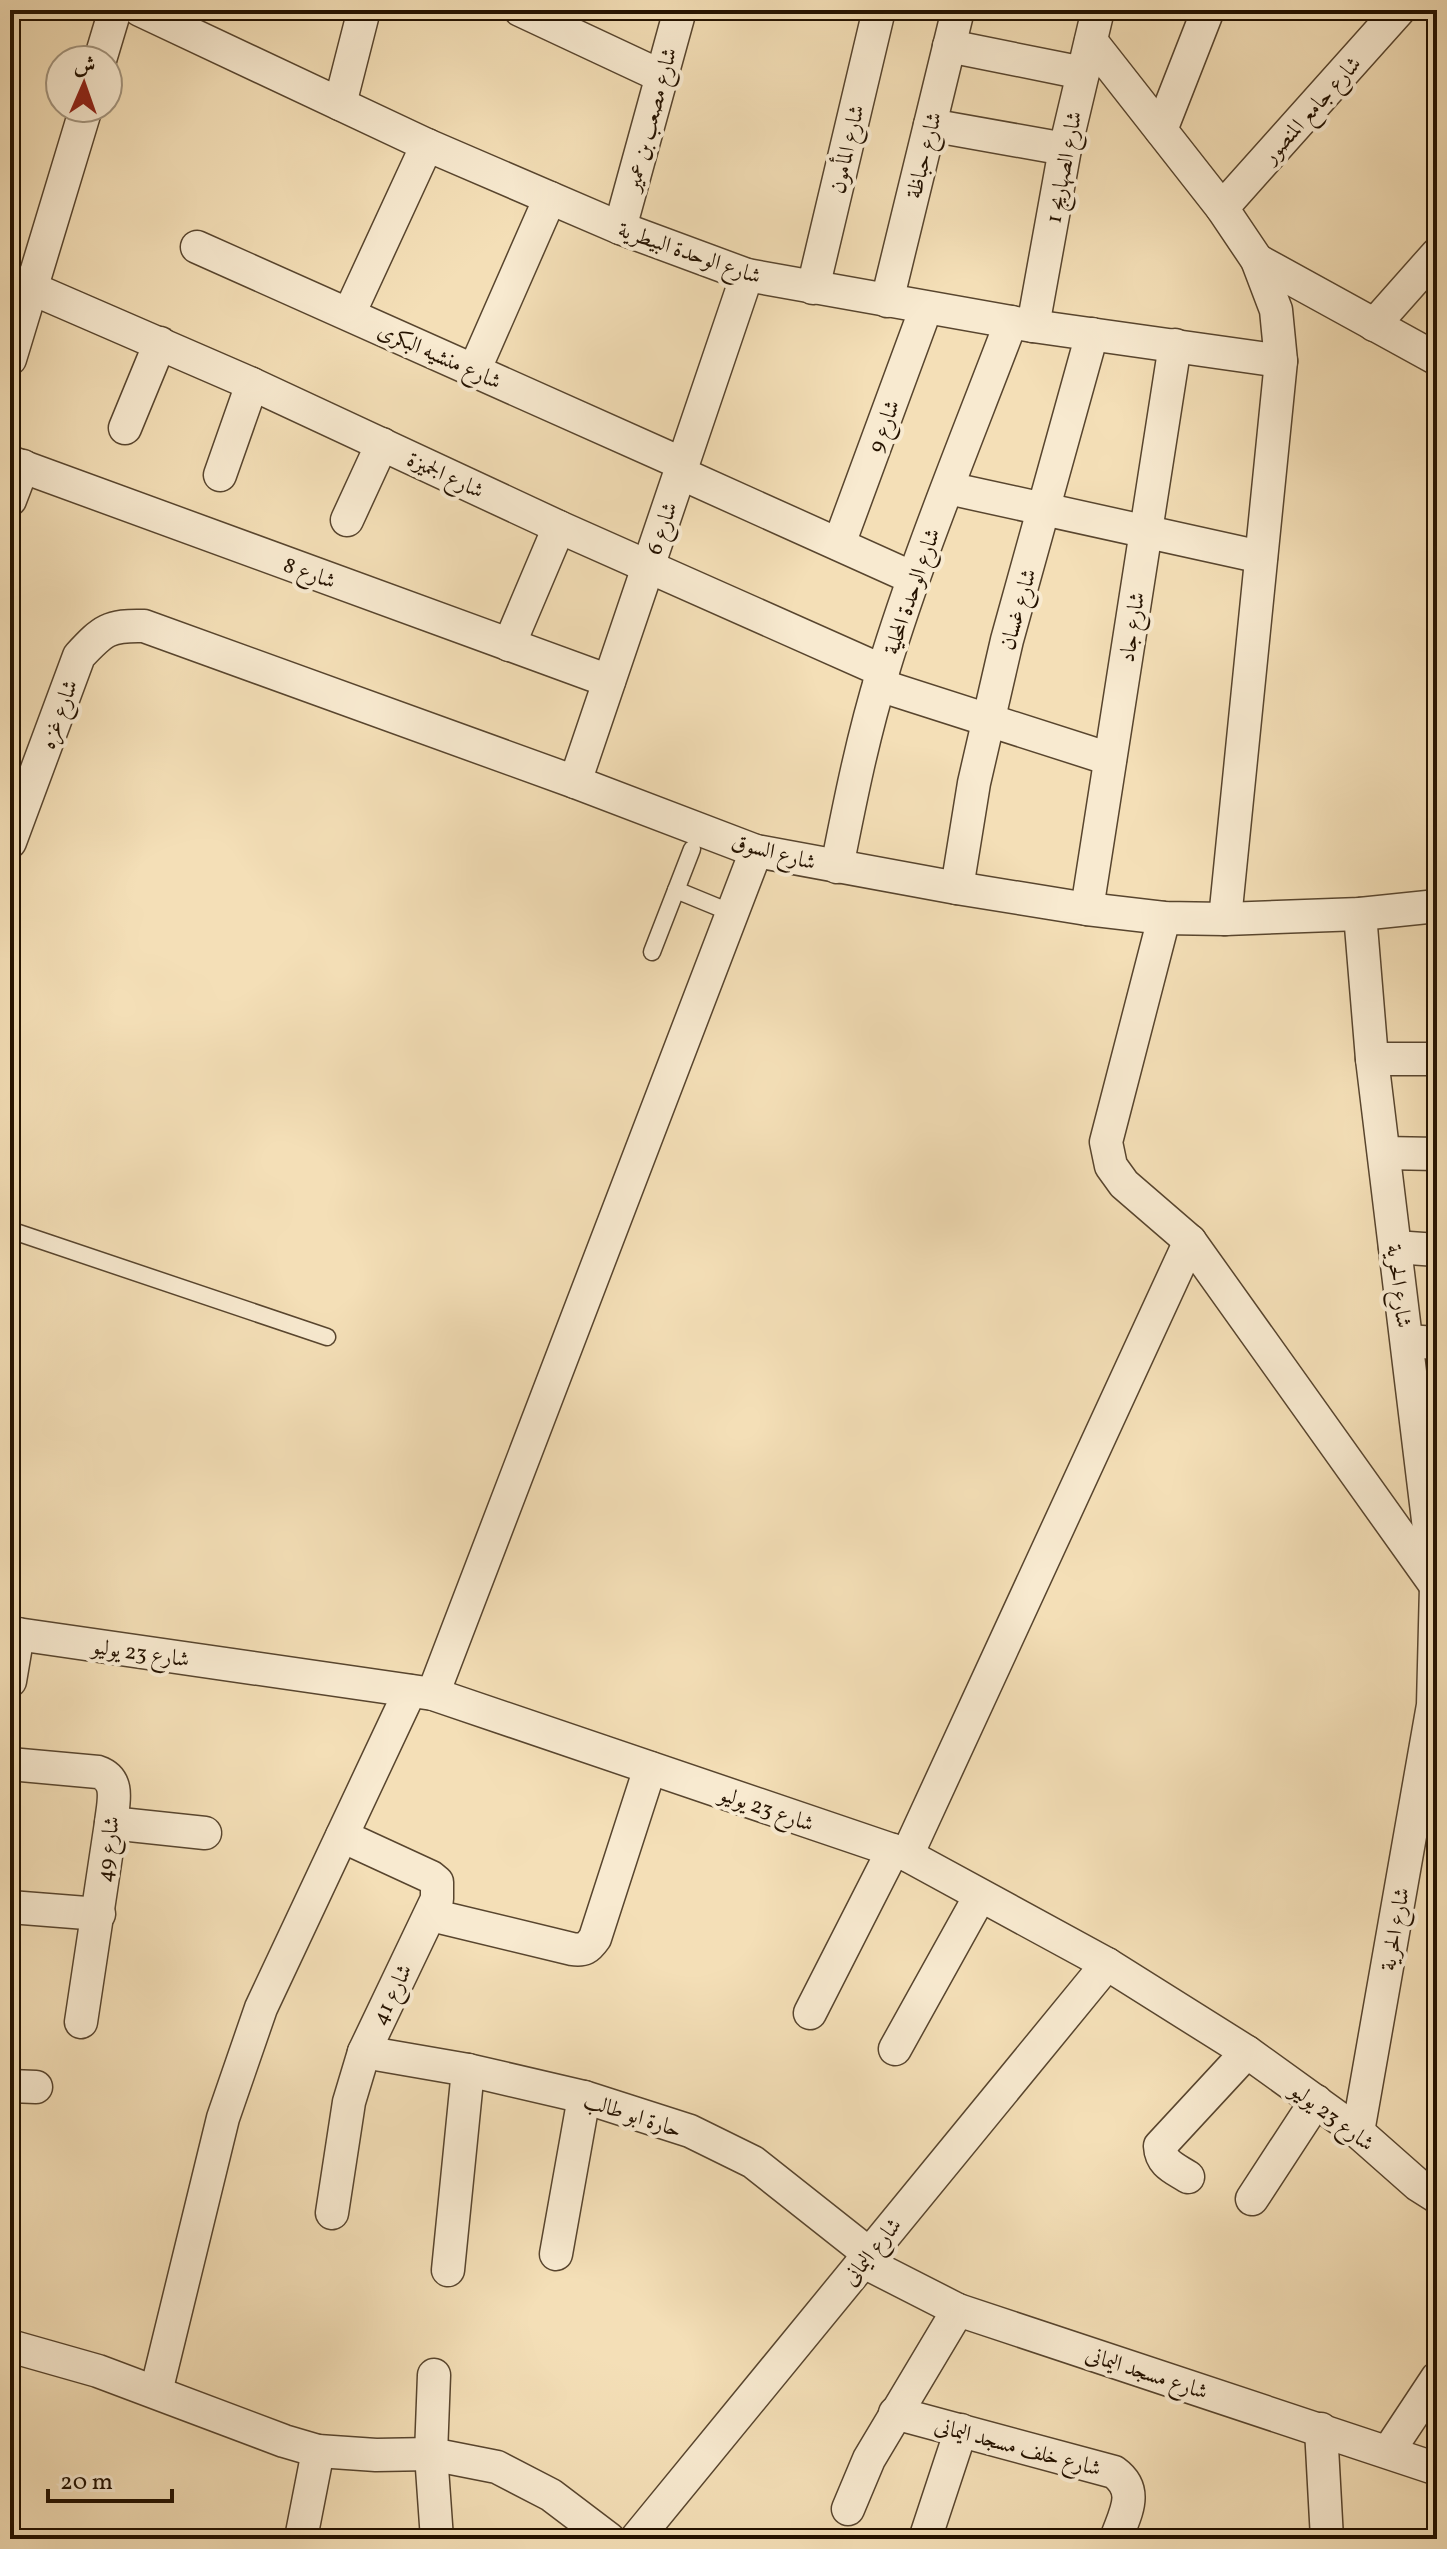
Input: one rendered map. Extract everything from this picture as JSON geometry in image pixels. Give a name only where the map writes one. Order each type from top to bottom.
[{"type":"street","points":[[105,44],[115,10]]},
{"type":"street","name":"شارع الوحدة البيطرية","points":[[140,10],[427,145],[620,228],[747,275],[1022,324],[1281,361]]},
{"type":"street","points":[[340,104],[364,10]]},
{"type":"street","points":[[520,10],[661,76]]},
{"type":"street","name":"شارع مصعب بن عمير","points":[[620,228],[680,10]]},
{"type":"street","name":"شارع المأمون","points":[[813,288],[879,10]]},
{"type":"street","name":"شارع حباظة","points":[[887,301],[958,10]]},
{"type":"street","name":"شارع الصهاريج 1","points":[[1022,324],[1098,10]]},
{"type":"street","points":[[1161,130],[1208,10]]},
{"type":"street","name":"شارع جامع المنصور","points":[[1222,208],[1399,10]]},
{"type":"street","points":[[1091,41],[1222,208],[1257,260],[1276,310],[1281,361],[1225,919]]},
{"type":"street","points":[[949,46],[1083,73]]},
{"type":"street","points":[[10,359],[21,283],[80,124]]},
{"type":"street","points":[[930,125],[1065,149]]},
{"type":"street","points":[[349,314],[427,145]]},
{"type":"street","points":[[474,371],[550,198]]},
{"type":"street","name":"شارع منشيه البكرى","points":[[197,247],[474,371],[913,578]]},
{"type":"street","points":[[1374,325],[1437,254]]},
{"type":"street","points":[[1257,260],[1437,359]]},
{"type":"street","name":"شارع 6","points":[[575,782],[747,275]]},
{"type":"street","name":"شارع الجميزة","points":[[21,283],[252,384],[648,566],[881,678],[988,721],[1110,759]]},
{"type":"street","name":"شارع 9","points":[[839,544],[926,308]]},
{"type":"street","name":"شارع الوحدة المحلية","points":[[837,867],[857,768],[881,678],[913,578],[948,488],[1022,324]]},
{"type":"street","name":"شارع غسان","points":[[957,888],[974,783],[1007,640],[1092,334]]},
{"type":"street","points":[[125,428],[160,343]]},
{"type":"street","name":"شارع جاد","points":[[1087,909],[1175,345]]},
{"type":"street","points":[[220,475],[252,384]]},
{"type":"street","points":[[347,520],[382,444]]},
{"type":"street","points":[[10,500],[16,464]]},
{"type":"street","name":"شارع 8","points":[[16,464],[609,681]]},
{"type":"street","points":[[948,488],[1261,557]]},
{"type":"street","points":[[509,645],[559,527]]},
{"type":"street","name":"شارع غزه","points":[[11,836],[79,656],[95,639],[117,625],[144,626]]},
{"type":"street","name":"شارع السوق","points":[[144,626],[756,851],[957,888],[1164,918],[1360,914],[1437,906]]},
{"type":"street","points":[[156,2392],[212,2162],[241,2061],[261,2008],[342,1836],[421,1693],[756,851]]},
{"type":"street","name":"شارع الحرية","points":[[1358,2132],[1435,1706],[1436,1586],[1422,1342],[1395,1247],[1372,1059],[1360,914]]},
{"type":"street","points":[[1164,918],[1106,1142],[1111,1166],[1124,1184],[1190,1241],[1436,1586]]},
{"type":"street","points":[[1372,1059],[1437,1059]]},
{"type":"street","points":[[1384,1153],[1437,1154]]},
{"type":"street","points":[[810,2013],[900,1853],[1190,1241]]},
{"type":"street","points":[[1395,1247],[1437,1250]]},
{"type":"street","points":[[10,1681],[14,1633]]},
{"type":"street","name":"شارع 23 يوليو","points":[[14,1633],[421,1693],[900,1853],[1107,1964],[1247,2052],[1358,2132],[1418,2185],[1437,2197]]},
{"type":"street","name":"شارع 49","points":[[10,1764],[98,1772],[113,1782],[99,1914],[81,2022]]},
{"type":"street","points":[[431,1915],[572,1949],[582,1950],[590,1946],[650,1768]]},
{"type":"street","points":[[111,1823],[205,1833]]},
{"type":"street","name":"شارع 41","points":[[332,2213],[349,2102],[364,2052],[437,1899],[437,1882],[431,1877],[342,1836]]},
{"type":"street","points":[[895,2049],[980,1896]]},
{"type":"street","points":[[10,1907],[99,1914]]},
{"type":"street","name":"شارع اليمانى","points":[[636,2539],[1107,1964]]},
{"type":"street","name":"حارة ابو طالب","points":[[364,2052],[468,2070],[584,2097],[690,2131],[753,2162],[865,2257]]},
{"type":"street","points":[[1188,2177],[1165,2163],[1160,2146],[1247,2052]]},
{"type":"street","points":[[448,2270],[468,2070]]},
{"type":"street","points":[[556,2254],[584,2097]]},
{"type":"street","points":[[1252,2199],[1316,2101]]},
{"type":"street","name":"شارع مسجد اليمانى","points":[[865,2257],[958,2310],[1437,2469]]},
{"type":"street","points":[[848,2509],[869,2459],[958,2310]]},
{"type":"street","points":[[10,2346],[98,2371],[318,2451],[376,2455],[431,2454],[497,2467],[551,2495],[609,2539]]},
{"type":"street","points":[[434,2375],[431,2454],[437,2539]]},
{"type":"street","points":[[1388,2452],[1437,2378]]},
{"type":"street","name":"شارع خلف مسجد اليمانى","points":[[895,2413],[1114,2472],[1124,2479],[1129,2489],[1129,2502],[1116,2539]]},
{"type":"street","points":[[1321,2429],[1327,2539]]},
{"type":"street","points":[[925,2539],[961,2430]]},
{"type":"street","points":[[302,2533],[318,2451]]},
{"type":"lane","points":[[652,952],[692,849]]},
{"type":"lane","points":[[676,890],[732,913]]},
{"type":"lane","points":[[10,1230],[327,1337]]}]
